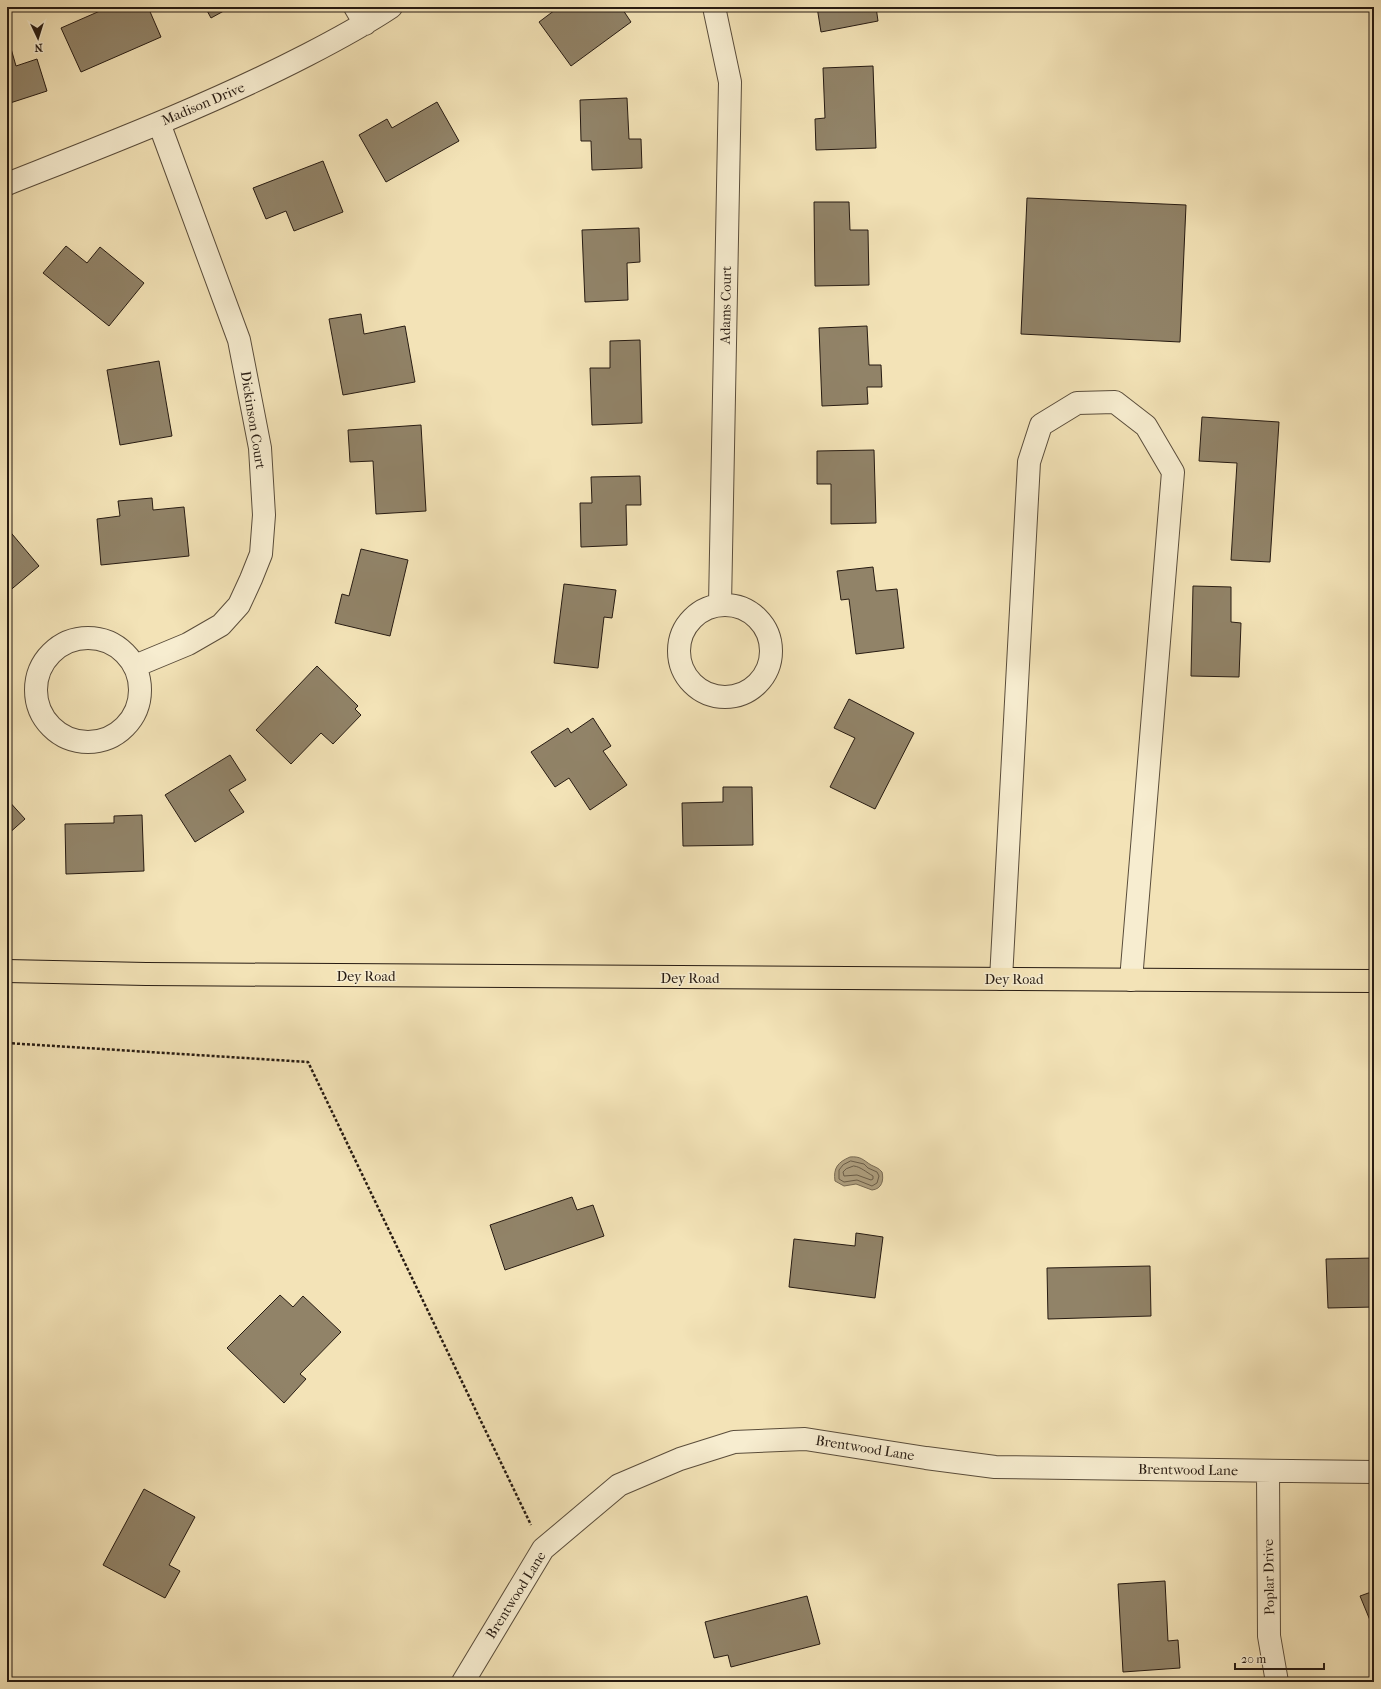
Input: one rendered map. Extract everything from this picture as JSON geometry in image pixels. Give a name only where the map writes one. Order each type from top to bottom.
[{"type":"main road","name":"Dey Road","points":[[7,971],[154,974],[1374,981]]},
{"type":"street","name":"Madison Drive","points":[[7,184],[159,123],[261,79],[360,16],[391,7]]},
{"type":"street","name":"Adams Court","points":[[714,7],[730,82],[720,605]]},
{"type":"street","name":"Dickinson Court","points":[[135,666],[188,644],[214,629],[220,625],[239,605],[252,579],[261,554],[264,515],[260,448],[239,340],[159,123]]},
{"type":"street","points":[[1001,979],[1029,462],[1041,425],[1077,403],[1115,402],[1146,426],[1173,472],[1131,980]]},
{"type":"street","points":[[720,605],[736,606],[749,612],[761,621],[768,634],[771,648],[770,663],[764,676],[755,687],[742,694],[728,698],[714,697],[700,691],[689,681],[682,669],[678,654],[680,640],[685,627],[694,616],[710,607],[720,605]]},
{"type":"street","points":[[88,638],[101,640],[119,648],[126,654],[135,666],[140,683],[140,694],[135,714],[126,726],[108,738],[87,742],[70,739],[50,725],[40,710],[36,691],[37,679],[45,660],[52,652],[67,642],[88,638]]},
{"type":"street","name":"Brentwood Lane","points":[[463,1682],[543,1549],[619,1484],[680,1459],[734,1442],[805,1439],[995,1467],[1374,1472]]},
{"type":"street","name":"Poplar Drive","points":[[1268,1471],[1269,1636],[1277,1682]]},
{"type":"path","points":[[7,1043],[308,1062],[543,1549]]},
{"type":"water","points":[[850,1157],[862,1159],[881,1171],[883,1178],[882,1184],[878,1188],[872,1190],[856,1184],[844,1186],[835,1181],[837,1166],[839,1163]]},
{"type":"building","points":[[109,7],[148,7],[161,37],[81,72],[61,28]]},
{"type":"building","points":[[205,7],[231,7],[211,18]]},
{"type":"building","points":[[559,7],[567,7],[570,11],[575,7],[621,7],[631,22],[571,66],[539,22]]},
{"type":"building","points":[[817,7],[876,7],[878,21],[821,32]]},
{"type":"building","points":[[10,45],[16,66],[37,59],[47,91],[7,104],[7,46]]},
{"type":"building","points":[[873,66],[876,148],[816,150],[815,119],[825,118],[823,68]]},
{"type":"building","points":[[627,98],[629,139],[641,139],[642,168],[592,170],[591,141],[581,141],[580,100]]},
{"type":"building","points":[[437,102],[459,141],[386,182],[359,135],[387,119],[392,128]]},
{"type":"building","points":[[323,161],[343,212],[294,231],[286,211],[266,219],[253,188]]},
{"type":"building","points":[[1027,198],[1186,205],[1180,342],[1021,334]]},
{"type":"building","points":[[814,202],[849,202],[850,230],[868,230],[869,285],[815,286]]},
{"type":"building","points":[[639,228],[640,262],[627,263],[628,300],[585,302],[582,230]]},
{"type":"building","points":[[66,246],[87,263],[100,247],[144,283],[109,326],[43,273]]},
{"type":"building","points":[[361,314],[364,334],[405,326],[415,382],[343,395],[329,319]]},
{"type":"building","points":[[867,326],[869,365],[881,365],[882,387],[867,387],[868,404],[822,406],[819,328]]},
{"type":"building","points":[[640,340],[642,423],[592,425],[590,368],[610,368],[610,341]]},
{"type":"building","points":[[159,361],[172,436],[120,445],[107,370]]},
{"type":"building","points":[[1202,417],[1279,422],[1270,562],[1231,560],[1237,463],[1199,461]]},
{"type":"building","points":[[421,425],[426,511],[376,514],[373,461],[350,462],[348,430]]},
{"type":"building","points":[[874,450],[876,523],[831,524],[831,484],[817,484],[817,451]]},
{"type":"building","points":[[640,476],[641,505],[626,505],[627,545],[581,547],[580,503],[592,503],[591,477]]},
{"type":"building","points":[[152,498],[153,510],[184,507],[189,556],[101,565],[97,519],[120,516],[118,501]]},
{"type":"building","points":[[7,528],[39,566],[7,593]]},
{"type":"building","points":[[361,549],[408,560],[390,636],[335,623],[342,594],[349,596]]},
{"type":"building","points":[[873,567],[876,591],[897,589],[904,648],[856,654],[849,599],[841,600],[837,571]]},
{"type":"building","points":[[564,584],[616,590],[612,618],[604,617],[598,668],[554,663]]},
{"type":"building","points":[[1193,586],[1231,587],[1231,622],[1241,623],[1239,677],[1191,676]]},
{"type":"building","points":[[317,666],[358,706],[355,709],[361,715],[333,744],[321,733],[291,764],[256,730]]},
{"type":"building","points":[[849,699],[914,733],[875,809],[830,787],[855,738],[834,728]]},
{"type":"building","points":[[593,718],[611,746],[603,751],[627,785],[590,810],[569,778],[555,787],[531,752],[568,728],[571,733]]},
{"type":"building","points":[[230,755],[246,780],[229,790],[244,812],[195,842],[165,795]]},
{"type":"building","points":[[723,787],[752,787],[753,845],[683,846],[682,803],[723,802]]},
{"type":"building","points":[[7,799],[25,819],[7,835]]},
{"type":"building","points":[[142,815],[144,871],[66,874],[65,824],[114,823],[114,816]]},
{"type":"building","points":[[572,1197],[577,1210],[593,1205],[604,1236],[505,1270],[490,1225]]},
{"type":"building","points":[[856,1233],[883,1237],[875,1298],[789,1287],[794,1239],[855,1246]]},
{"type":"building","points":[[1374,1258],[1374,1307],[1328,1308],[1326,1259]]},
{"type":"building","points":[[1150,1266],[1151,1316],[1048,1319],[1047,1268]]},
{"type":"building","points":[[280,1295],[293,1307],[303,1296],[341,1332],[300,1374],[306,1379],[284,1403],[227,1348]]},
{"type":"building","points":[[144,1489],[195,1517],[169,1565],[180,1571],[165,1598],[103,1565]]},
{"type":"building","points":[[1165,1581],[1168,1641],[1178,1640],[1180,1668],[1123,1672],[1118,1584]]},
{"type":"building","points":[[1374,1591],[1374,1630],[1360,1596]]},
{"type":"building","points":[[807,1596],[820,1644],[731,1667],[728,1655],[714,1658],[705,1622]]}]
